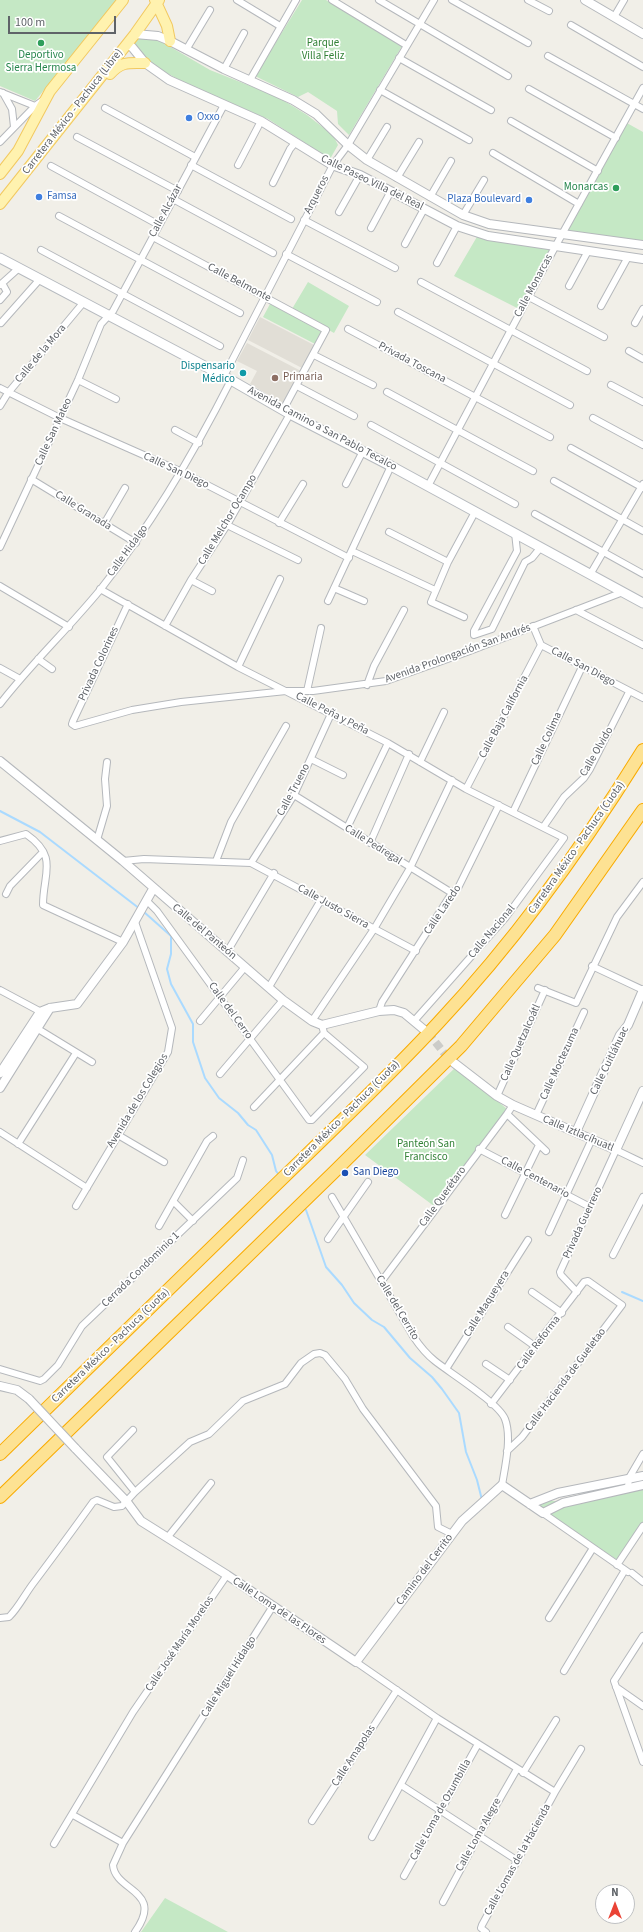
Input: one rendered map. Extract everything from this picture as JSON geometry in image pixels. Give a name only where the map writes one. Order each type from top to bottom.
[{"type":"highway","name":"Carretera México - Pachuca (Cuota)","points":[[0,1454],[336,1126],[439,1022],[490,964],[550,890],[582,844],[643,750]]},
{"type":"highway","points":[[0,1497],[334,1172],[461,1046],[555,935],[643,810]]},
{"type":"main road","name":"Carretera México - Pachuca (Libre)","points":[[0,174],[18,151],[45,99],[123,0]]},
{"type":"main road","name":"Carretera México - Pachuca (Libre)","points":[[0,204],[126,46],[157,0]]},
{"type":"main road","points":[[157,0],[167,26],[170,41]]},
{"type":"main road","points":[[73,113],[86,101],[117,66],[126,63],[145,64]]},
{"type":"main road","name":"Avenida Camino a San Pablo Tecalco","points":[[0,258],[227,378],[286,412],[392,466],[591,573],[643,603]]},
{"type":"street","points":[[237,0],[280,26]]},
{"type":"street","points":[[250,80],[296,0]]},
{"type":"street","points":[[332,0],[406,45]]},
{"type":"street","points":[[379,0],[508,76]]},
{"type":"street","name":"Arqueros","points":[[227,378],[264,297],[333,165],[348,145],[434,0]]},
{"type":"street","points":[[452,0],[528,43]]},
{"type":"street","points":[[528,0],[549,11]]},
{"type":"street","points":[[585,0],[643,34]]},
{"type":"street","points":[[614,17],[624,0]]},
{"type":"street","points":[[186,50],[210,10]]},
{"type":"street","points":[[570,25],[643,67]]},
{"type":"street","points":[[224,69],[244,32]]},
{"type":"street","name":"Calle Paseo Villa del Real","points":[[135,34],[158,36],[224,69],[288,97],[316,114],[348,145],[367,160],[463,215],[489,224],[643,245]]},
{"type":"street","name":"Calle Paseo Villa del Real","points":[[126,46],[132,47],[145,64],[176,84],[261,121],[333,165],[360,175],[457,226],[477,234],[555,247],[643,259]]},
{"type":"street","points":[[548,56],[643,109]]},
{"type":"street","points":[[399,58],[491,110]]},
{"type":"street","name":"Calle Monarcas","points":[[428,486],[562,234],[643,88]]},
{"type":"street","points":[[529,89],[616,138]]},
{"type":"street","points":[[380,90],[469,140]]},
{"type":"street","points":[[1,92],[35,106]]},
{"type":"street","points":[[1,92],[12,109],[14,127]]},
{"type":"street","points":[[0,142],[35,106],[45,99]]},
{"type":"street","name":"Calle Alcázar","points":[[108,316],[113,311],[224,105]]},
{"type":"street","points":[[105,108],[196,157]]},
{"type":"street","points":[[238,165],[261,121]]},
{"type":"street","points":[[511,121],[598,171]]},
{"type":"street","points":[[367,160],[387,127]]},
{"type":"street","points":[[77,137],[178,191]]},
{"type":"street","points":[[397,178],[418,142]]},
{"type":"street","points":[[273,183],[290,149],[295,143]]},
{"type":"street","points":[[493,154],[579,204]]},
{"type":"street","points":[[430,197],[451,161]]},
{"type":"street","points":[[51,166],[159,225]]},
{"type":"street","points":[[191,166],[291,219]]},
{"type":"street","points":[[339,212],[360,175]]},
{"type":"street","points":[[463,215],[484,180]]},
{"type":"street","points":[[371,228],[391,191]]},
{"type":"street","points":[[173,199],[273,253]]},
{"type":"street","points":[[405,244],[424,209]]},
{"type":"street","points":[[59,216],[240,313]]},
{"type":"street","points":[[304,220],[395,268]]},
{"type":"street","points":[[438,263],[457,226]]},
{"type":"street","name":"Calle Belmonte","points":[[153,237],[326,330]]},
{"type":"street","points":[[41,250],[220,346]]},
{"type":"street","points":[[569,286],[588,251]]},
{"type":"street","points":[[286,254],[377,302]]},
{"type":"street","points":[[601,306],[628,257]]},
{"type":"street","points":[[0,300],[7,292],[1,284],[19,268]]},
{"type":"street","points":[[1,323],[40,279]]},
{"type":"street","points":[[421,282],[587,371]]},
{"type":"street","points":[[529,297],[604,337]]},
{"type":"street","name":"Calle de la Mora","points":[[0,406],[8,393],[83,303]]},
{"type":"street","points":[[635,323],[643,309]]},
{"type":"street","points":[[398,312],[570,405]]},
{"type":"street","name":"Calle San Mateo","points":[[0,547],[78,380],[101,324],[108,316]]},
{"type":"street","name":"Privada Toscana","points":[[348,329],[550,437]]},
{"type":"street","name":"Calle Melchor Ocampo","points":[[165,626],[191,580],[227,525],[240,502],[326,330]]},
{"type":"street","points":[[629,351],[643,359]]},
{"type":"street","points":[[314,354],[373,385]]},
{"type":"street","name":"Calle Hidalgo","points":[[0,704],[20,679],[69,627],[136,543],[199,443],[227,378]]},
{"type":"street","points":[[78,380],[116,399]]},
{"type":"street","points":[[611,384],[643,402]]},
{"type":"street","points":[[297,386],[354,416]]},
{"type":"street","name":"Calle San Diego","points":[[0,388],[60,418],[182,472],[349,558]]},
{"type":"street","points":[[387,392],[533,471]]},
{"type":"street","points":[[594,418],[643,445]]},
{"type":"street","points":[[371,426],[515,504]]},
{"type":"street","points":[[175,430],[199,443]]},
{"type":"street","points":[[571,448],[642,486],[591,573]]},
{"type":"street","points":[[346,484],[363,451]]},
{"type":"street","points":[[328,601],[392,466]]},
{"type":"street","name":"Calle Granada","points":[[31,479],[136,543]]},
{"type":"street","points":[[554,481],[643,531]]},
{"type":"street","points":[[279,523],[303,484]]},
{"type":"street","points":[[104,524],[125,488]]},
{"type":"street","points":[[464,617],[432,603],[431,600],[448,562],[476,512]]},
{"type":"street","points":[[535,514],[643,574]]},
{"type":"street","points":[[227,525],[298,560]]},
{"type":"street","points":[[389,532],[448,562]]},
{"type":"street","points":[[515,533],[517,552],[525,562]]},
{"type":"street","points":[[517,552],[474,634],[492,630],[525,562],[532,558],[541,547]]},
{"type":"street","points":[[352,551],[435,590]]},
{"type":"street","points":[[238,667],[280,579]]},
{"type":"street","points":[[191,580],[212,591]]},
{"type":"street","points":[[0,586],[69,627]]},
{"type":"street","points":[[334,588],[364,601]]},
{"type":"street","name":"Calle Peña y Peña","points":[[100,589],[238,667],[409,754],[420,762],[466,788],[544,826],[564,838]]},
{"type":"street","name":"Avenida Prolongación San Andrés","points":[[72,724],[74,726],[132,710],[182,702],[286,691],[307,691],[367,685],[386,681],[623,592]]},
{"type":"street","name":"Privada Colorines","points":[[72,724],[128,604]]},
{"type":"street","points":[[367,685],[374,666],[404,610]]},
{"type":"street","points":[[576,610],[643,645]]},
{"type":"street","name":"Calle San Diego","points":[[533,626],[541,645],[643,698]]},
{"type":"street","points":[[307,691],[321,628]]},
{"type":"street","name":"Calle Baja California","points":[[466,788],[541,645]]},
{"type":"street","points":[[38,659],[52,669]]},
{"type":"street","name":"Calle Colima","points":[[513,812],[582,667]]},
{"type":"street","points":[[0,668],[20,679]]},
{"type":"street","name":"Calle Olvido","points":[[544,826],[564,797],[584,778],[590,769],[629,692]]},
{"type":"street","points":[[420,762],[444,712]]},
{"type":"street","name":"Calle Trueno","points":[[251,863],[294,795],[331,714]]},
{"type":"street","points":[[216,861],[231,822],[286,726]]},
{"type":"street","points":[[347,828],[388,743]]},
{"type":"street","points":[[370,843],[409,754]]},
{"type":"street","points":[[311,759],[343,775]]},
{"type":"street","name":"Calle del Panteón","points":[[0,761],[123,861],[153,889],[283,1000],[323,1029]]},
{"type":"street","points":[[97,840],[107,806],[105,779],[107,762]]},
{"type":"street","points":[[312,1021],[374,929],[410,868],[452,780]]},
{"type":"street","name":"Calle Pedregal","points":[[294,795],[452,893]]},
{"type":"street","name":"Calle Laredo","points":[[379,1011],[382,1002],[452,893],[458,888],[499,805]]},
{"type":"street","points":[[0,841],[26,834],[40,847],[47,859],[48,866],[43,893],[43,905],[123,942]]},
{"type":"street","name":"Calle Nacional","points":[[414,1021],[506,917],[564,838]]},
{"type":"street","points":[[6,894],[10,886],[43,852]]},
{"type":"street","points":[[123,861],[144,859],[251,863]]},
{"type":"street","name":"Calle Justo Sierra","points":[[251,863],[416,950]]},
{"type":"street","points":[[227,952],[274,874]]},
{"type":"street","points":[[643,882],[617,917],[592,966],[643,990]]},
{"type":"street","points":[[0,1073],[45,1012],[59,1007],[77,1004],[123,942],[153,889]]},
{"type":"street","points":[[269,987],[321,900]]},
{"type":"street","name":"Calle del Cerro","points":[[144,907],[157,911],[309,1120],[312,1120],[364,1067],[323,1029]]},
{"type":"street","name":"Avenida de los Colegios","points":[[76,1206],[168,1052],[172,1028],[135,922]]},
{"type":"street","name":"Calle Quetzalcoátl","points":[[497,1096],[542,989],[576,1003],[592,966]]},
{"type":"street","points":[[200,1021],[245,967]]},
{"type":"street","points":[[0,990],[45,1012]]},
{"type":"street","name":"Calle Cuitláhuac","points":[[576,1132],[620,1035],[628,1025],[643,990]]},
{"type":"street","points":[[220,1074],[283,1000]]},
{"type":"street","points":[[254,1107],[280,1080],[323,1029],[379,1011],[394,1010],[404,1013],[428,1033]]},
{"type":"street","points":[[0,1088],[38,1029],[45,1012]]},
{"type":"street","name":"Calle Moctezuma","points":[[536,1116],[584,1012]]},
{"type":"street","points":[[38,1029],[92,1062]]},
{"type":"street","points":[[18,1144],[76,1053]]},
{"type":"street","name":"Calle Iztlacíhuatl","points":[[449,1059],[497,1096],[513,1105],[643,1163]]},
{"type":"street","points":[[616,1150],[643,1091]]},
{"type":"street","name":"Calle Querétaro","points":[[381,1282],[513,1105]]},
{"type":"street","points":[[506,1114],[546,1151]]},
{"type":"street","points":[[0,1132],[87,1188]]},
{"type":"street","points":[[118,1135],[164,1162]]},
{"type":"street","points":[[159,1226],[207,1142],[213,1136]]},
{"type":"street","points":[[549,1232],[592,1139]]},
{"type":"street","points":[[505,1215],[524,1173],[539,1145]]},
{"type":"street","name":"Calle Centenario","points":[[479,1149],[566,1196],[590,1207]]},
{"type":"street","name":"Privada Guerrero","points":[[577,1292],[560,1272],[616,1150]]},
{"type":"street","name":"Cerrada Condominio 1","points":[[11,1372],[40,1381],[44,1379],[58,1366],[82,1326],[237,1178],[243,1160]]},
{"type":"street","points":[[328,1239],[368,1182]]},
{"type":"street","name":"Calle del Cerrito","points":[[332,1197],[413,1336],[424,1350],[491,1404],[505,1418],[507,1431],[507,1451],[502,1486]]},
{"type":"street","points":[[613,1255],[643,1197]]},
{"type":"street","points":[[173,1201],[192,1221]]},
{"type":"street","name":"Calle Maqueyera","points":[[446,1369],[528,1240]]},
{"type":"street","name":"Calle Reforma","points":[[491,1404],[586,1281],[622,1305]]},
{"type":"street","points":[[532,1292],[562,1313]]},
{"type":"street","name":"Calle Hacienda de Gueletao","points":[[507,1451],[522,1437],[622,1305]]},
{"type":"street","points":[[508,1327],[536,1347]]},
{"type":"street","points":[[0,1618],[9,1618],[59,1552],[93,1502],[97,1500],[114,1507],[122,1506],[135,1492],[190,1442],[208,1434],[243,1401],[285,1384],[301,1363],[314,1354],[320,1353],[325,1355],[345,1379],[363,1409],[436,1506],[438,1527],[452,1534]]},
{"type":"street","points":[[486,1364],[510,1380]]},
{"type":"street","points":[[0,1369],[11,1372]]},
{"type":"street","points":[[0,1372],[11,1372]]},
{"type":"street","name":"Calle Loma de las Flores","points":[[0,1386],[17,1390],[29,1399],[127,1502],[141,1521],[273,1606],[437,1718],[555,1792]]},
{"type":"street","points":[[133,1430],[107,1457],[135,1492]]},
{"type":"street","points":[[628,1482],[643,1454]]},
{"type":"street","points":[[542,1513],[563,1503],[643,1476]]},
{"type":"street","points":[[530,1504],[558,1493],[628,1482],[643,1485]]},
{"type":"street","points":[[167,1538],[211,1483]]},
{"type":"street","points":[[502,1486],[643,1582]]},
{"type":"street","name":"Camino del Cerrito","points":[[356,1662],[462,1521],[502,1486]]},
{"type":"street","points":[[617,1565],[643,1526]]},
{"type":"street","points":[[549,1618],[593,1548]]},
{"type":"street","points":[[564,1671],[628,1572]]},
{"type":"street","name":"Calle José María Morelos","points":[[54,1844],[73,1815],[133,1712],[226,1575]]},
{"type":"street","name":"Calle Miguel Hidalgo","points":[[135,1932],[141,1924],[144,1912],[143,1902],[113,1870],[113,1865],[123,1843],[273,1606]]},
{"type":"street","points":[[643,1636],[640,1646],[626,1661],[614,1681],[643,1762]]},
{"type":"street","points":[[616,1687],[643,1706]]},
{"type":"street","name":"Calle Amapolas","points":[[312,1821],[397,1690]]},
{"type":"street","points":[[372,1837],[437,1718]]},
{"type":"street","points":[[523,1773],[556,1720]]},
{"type":"street","name":"Calle Loma de Ozumbilla","points":[[404,1876],[478,1744]]},
{"type":"street","name":"Calle Lomas de la Hacienda","points":[[484,1930],[518,1861],[555,1792],[581,1749]]},
{"type":"street","name":"Calle Loma Alegre","points":[[443,1902],[478,1835],[517,1769]]},
{"type":"street","points":[[401,1785],[518,1861]]},
{"type":"street","points":[[73,1815],[123,1843]]},
{"type":"shaded area","points":[[260,317],[314,345],[302,368],[248,340]]},
{"type":"shaded area","name":"Primaria","points":[[247,343],[301,371],[284,404],[250,384],[257,371],[237,361]]},
{"type":"green space","name":"Deportivo Sierra Hermosa","points":[[0,0],[118,0],[35,101],[0,86]]},
{"type":"green space","name":"Parque Villa Feliz","points":[[302,0],[326,0],[402,46],[349,135],[338,124],[337,111],[308,92],[298,97],[255,76]]},
{"type":"green space","points":[[135,39],[155,39],[210,70],[278,97],[307,115],[325,129],[334,137],[338,145],[330,159],[268,119],[187,84],[154,66],[132,48]]},
{"type":"green space","name":"Monarcas","points":[[625,122],[643,132],[643,244],[563,232]]},
{"type":"green space","points":[[478,235],[554,247],[521,310],[454,276]]},
{"type":"green space","points":[[308,282],[349,306],[334,333],[292,309]]},
{"type":"green space","points":[[270,304],[324,332],[317,345],[263,317]]},
{"type":"green space","name":"Panteón San Francisco","points":[[457,1066],[508,1110],[477,1148],[434,1206],[365,1155]]},
{"type":"green space","points":[[643,1485],[643,1525],[619,1561],[526,1501],[557,1501]]},
{"type":"green space","points":[[165,1898],[228,1932],[141,1932]]},
{"type":"waterway","points":[[0,811],[40,832],[140,909]]},
{"type":"waterway","points":[[144,912],[171,936],[171,954],[167,969],[171,984],[193,1024],[193,1042],[205,1078],[219,1098],[238,1113],[248,1125],[256,1130],[272,1155],[276,1171],[280,1176]]},
{"type":"waterway","points":[[306,1210],[326,1267],[342,1285],[354,1303],[372,1320],[384,1327],[410,1358],[432,1377],[459,1413],[466,1452],[477,1480],[482,1500]]},
{"type":"waterway","points":[[622,1292],[643,1301]]},
{"type":"tunnel","points":[[428,1033],[449,1059]]},
{"type":"place","name":"Deportivo Sierra Hermosa","points":[[41,43]]},
{"type":"place","name":"Oxxo","points":[[189,118]]},
{"type":"place","name":"Monarcas","points":[[616,188]]},
{"type":"place","name":"Famsa","points":[[39,197]]},
{"type":"place","name":"Plaza Boulevard","points":[[529,200]]},
{"type":"place","name":"Dispensario Médico","points":[[243,373]]},
{"type":"place","name":"Primaria","points":[[275,378]]},
{"type":"place","name":"San Diego","points":[[345,1173]]}]
